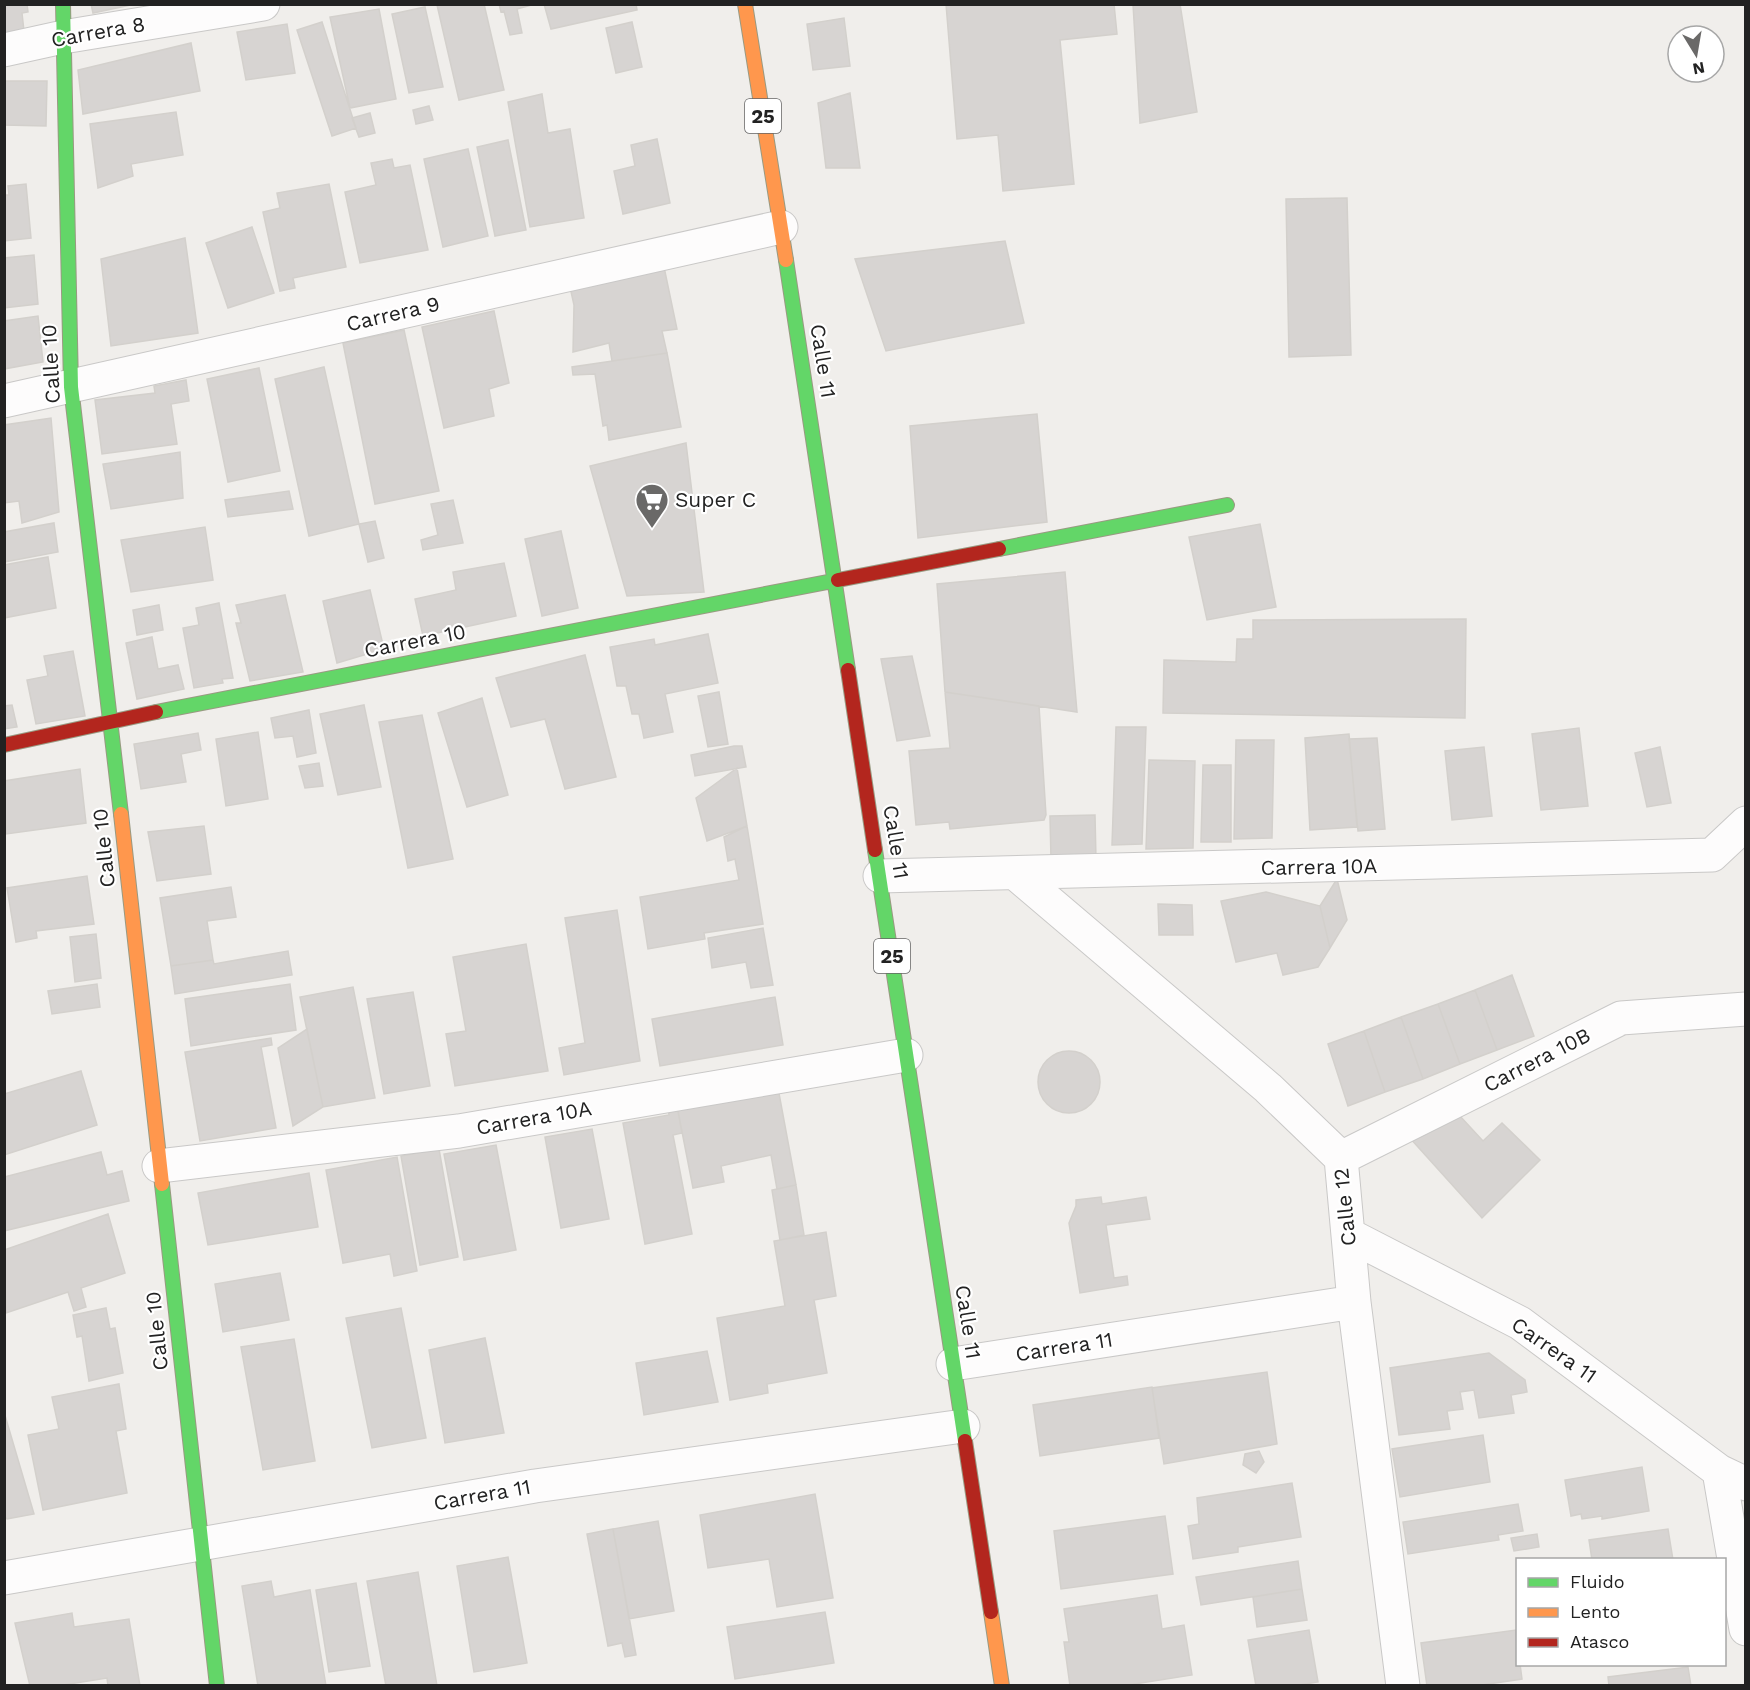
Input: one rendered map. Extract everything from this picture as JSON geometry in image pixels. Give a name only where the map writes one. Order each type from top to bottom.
[{"type":"street","name":"Calle 10","points":[[63,4],[71,387],[111,722],[217,1686]]},
{"type":"street","name":"Carrera 8","points":[[4,50],[63,37],[263,4]]},
{"type":"street","name":"Calle 11","points":[[745,4],[781,227],[1002,1686]]},
{"type":"street","name":"Carrera 9","points":[[4,401],[781,227]]},
{"type":"street","name":"Carrera 10","points":[[4,745],[111,722],[1227,504]]},
{"type":"street","name":"Carrera 10A","points":[[880,876],[1712,855],[1746,823]]},
{"type":"street","name":"Calle 12","points":[[1015,873],[1268,1088],[1341,1158],[1354,1302],[1403,1686]]},
{"type":"street","name":"Carrera 10B","points":[[1341,1158],[1620,1018],[1746,1009]]},
{"type":"street","name":"Carrera 10A","points":[[159,1166],[459,1131],[906,1054]]},
{"type":"street","name":"Carrera 11","points":[[1349,1235],[1520,1323],[1732,1478]]},
{"type":"street","name":"Carrera 11","points":[[953,1364],[1354,1302]]},
{"type":"street","name":"Carrera 11","points":[[4,1578],[535,1486],[963,1426]]},
{"type":"street","points":[[1732,1478],[1746,1629]]},
{"type":"building","points":[[4,4],[27,4],[28,12],[22,13],[24,31],[4,34]]},
{"type":"building","points":[[91,4],[135,4],[93,13]]},
{"type":"building","points":[[484,4],[504,90],[459,100],[437,5]]},
{"type":"building","points":[[499,4],[535,4],[517,9],[522,33],[510,35],[504,11],[501,12]]},
{"type":"building","points":[[544,4],[636,4],[637,10],[551,29]]},
{"type":"building","points":[[946,4],[1114,4],[1117,34],[1060,40],[1074,184],[1003,191],[998,135],[957,139]]},
{"type":"building","points":[[1133,4],[1180,4],[1197,112],[1140,123]]},
{"type":"building","points":[[425,7],[443,87],[409,93],[392,14]]},
{"type":"building","points":[[379,9],[396,99],[350,108],[330,17]]},
{"type":"building","points":[[844,18],[850,66],[813,70],[807,24]]},
{"type":"building","points":[[322,22],[356,128],[332,136],[297,30]]},
{"type":"building","points":[[632,22],[642,67],[616,73],[606,28]]},
{"type":"building","points":[[287,24],[295,73],[246,80],[237,32]]},
{"type":"building","points":[[191,43],[200,91],[83,114],[78,70]]},
{"type":"building","points":[[4,81],[47,81],[46,126],[4,125]]},
{"type":"building","points":[[850,93],[860,168],[826,168],[818,103]]},
{"type":"building","points":[[542,94],[548,133],[570,129],[584,218],[530,227],[508,102]]},
{"type":"building","points":[[429,106],[433,120],[416,124],[413,110]]},
{"type":"building","points":[[176,112],[183,155],[131,164],[133,176],[98,188],[90,124]]},
{"type":"building","points":[[370,113],[375,133],[359,137],[352,118]]},
{"type":"building","points":[[657,139],[670,203],[623,214],[614,171],[635,166],[631,145]]},
{"type":"building","points":[[508,140],[526,230],[495,236],[477,147]]},
{"type":"building","points":[[468,149],[488,236],[443,247],[424,159]]},
{"type":"building","points":[[392,159],[394,168],[410,165],[428,250],[360,263],[345,192],[376,185],[371,163]]},
{"type":"building","points":[[26,184],[31,238],[4,241],[4,195],[9,195],[8,186]]},
{"type":"building","points":[[329,184],[346,267],[293,278],[295,288],[280,291],[263,212],[280,208],[277,193]]},
{"type":"building","points":[[1347,198],[1351,355],[1289,357],[1286,199]]},
{"type":"building","points":[[252,227],[274,293],[228,308],[206,243]]},
{"type":"building","points":[[185,238],[198,333],[111,346],[101,259]]},
{"type":"building","points":[[1005,241],[1024,323],[886,351],[855,259]]},
{"type":"building","points":[[34,255],[38,304],[4,308],[4,258]]},
{"type":"building","points":[[664,267],[677,329],[662,331],[667,353],[612,361],[609,343],[573,352],[574,305],[570,287]]},
{"type":"building","points":[[494,311],[509,383],[489,389],[494,416],[444,428],[422,327]]},
{"type":"building","points":[[38,316],[43,362],[4,369],[4,321]]},
{"type":"building","points":[[404,330],[439,491],[375,504],[343,343]]},
{"type":"building","points":[[667,353],[681,427],[609,440],[607,425],[603,426],[595,374],[573,375],[572,367]]},
{"type":"building","points":[[324,367],[359,524],[309,536],[275,379]]},
{"type":"building","points":[[259,368],[280,471],[228,482],[207,379]]},
{"type":"building","points":[[186,380],[189,401],[171,404],[177,444],[102,454],[95,400],[155,393],[154,386]]},
{"type":"building","points":[[1037,414],[1047,522],[918,538],[910,426]]},
{"type":"building","points":[[51,418],[59,512],[22,523],[19,501],[4,503],[4,425]]},
{"type":"building","name":"Super C","points":[[686,443],[704,592],[627,596],[590,466]]},
{"type":"building","points":[[180,452],[183,498],[111,509],[103,464]]},
{"type":"building","points":[[289,491],[293,509],[228,517],[225,500]]},
{"type":"building","points":[[453,500],[463,543],[423,550],[421,540],[438,535],[431,504]]},
{"type":"building","points":[[375,521],[384,558],[368,562],[359,524]]},
{"type":"building","points":[[54,523],[58,552],[4,562],[4,532]]},
{"type":"building","points":[[1260,524],[1276,607],[1207,620],[1189,537]]},
{"type":"building","points":[[205,527],[213,580],[131,592],[121,540]]},
{"type":"building","points":[[561,531],[578,608],[542,616],[525,539]]},
{"type":"building","points":[[48,557],[56,608],[4,618],[4,565]]},
{"type":"building","points":[[504,563],[516,616],[423,636],[415,599],[456,590],[453,572]]},
{"type":"building","points":[[1065,572],[1077,712],[945,692],[937,584]]},
{"type":"building","points":[[370,590],[384,649],[337,663],[323,601]]},
{"type":"building","points":[[285,595],[303,672],[250,681],[236,623],[241,623],[236,605]]},
{"type":"building","points":[[219,603],[233,678],[222,679],[223,683],[194,688],[183,628],[199,625],[196,608]]},
{"type":"building","points":[[159,605],[163,630],[137,635],[133,610]]},
{"type":"building","points":[[1466,619],[1465,718],[1163,713],[1164,660],[1236,662],[1237,639],[1253,639],[1253,620]]},
{"type":"building","points":[[708,634],[718,683],[665,694],[673,732],[644,738],[639,714],[632,714],[626,686],[617,686],[610,647],[654,639],[655,645]]},
{"type":"building","points":[[152,637],[158,669],[178,665],[184,689],[137,699],[126,643]]},
{"type":"building","points":[[73,651],[85,716],[36,724],[27,680],[48,676],[44,656]]},
{"type":"building","points":[[585,655],[616,777],[565,789],[545,719],[511,727],[496,678]]},
{"type":"building","points":[[912,656],[930,736],[897,741],[881,659]]},
{"type":"building","points":[[719,692],[728,744],[708,747],[698,696]]},
{"type":"building","points":[[945,692],[1039,706],[1046,815],[1044,820],[950,829],[949,822],[916,825],[909,751],[950,748]]},
{"type":"building","points":[[482,698],[508,795],[467,807],[438,713]]},
{"type":"building","points":[[12,705],[17,727],[4,729],[4,706]]},
{"type":"building","points":[[364,705],[381,787],[338,795],[320,714]]},
{"type":"building","points":[[309,710],[316,753],[297,757],[293,736],[275,738],[271,718]]},
{"type":"building","points":[[422,715],[453,859],[408,868],[379,722]]},
{"type":"building","points":[[1116,727],[1146,727],[1142,844],[1112,845]]},
{"type":"building","points":[[1579,728],[1588,806],[1541,810],[1532,734]]},
{"type":"building","points":[[258,732],[268,799],[226,806],[216,739]]},
{"type":"building","points":[[198,733],[201,750],[181,754],[186,782],[141,789],[134,744]]},
{"type":"building","points":[[1349,734],[1357,827],[1310,830],[1305,738]]},
{"type":"building","points":[[1377,738],[1385,829],[1358,831],[1349,739]]},
{"type":"building","points":[[1236,740],[1274,740],[1272,838],[1234,839]]},
{"type":"building","points":[[742,746],[746,767],[695,776],[691,755]]},
{"type":"building","points":[[1484,747],[1492,816],[1452,820],[1445,751]]},
{"type":"building","points":[[1660,747],[1671,803],[1647,807],[1635,753]]},
{"type":"building","points":[[1149,760],[1195,761],[1193,848],[1146,849]]},
{"type":"building","points":[[319,763],[323,786],[305,788],[299,766]]},
{"type":"building","points":[[1203,765],[1231,765],[1231,842],[1201,842]]},
{"type":"building","points":[[737,768],[747,826],[707,841],[696,798]]},
{"type":"building","points":[[80,769],[86,823],[6,834],[4,781]]},
{"type":"building","points":[[1095,815],[1096,859],[1051,860],[1050,816]]},
{"type":"building","points":[[204,826],[211,874],[157,881],[148,832]]},
{"type":"building","points":[[747,826],[763,924],[704,933],[705,939],[648,949],[640,897],[739,880],[735,859],[728,861],[724,837]]},
{"type":"building","points":[[87,876],[94,924],[36,931],[37,938],[16,942],[7,888]]},
{"type":"building","points":[[1337,879],[1347,920],[1330,948],[1320,906]]},
{"type":"building","points":[[231,887],[236,917],[207,921],[213,960],[171,966],[160,898]]},
{"type":"building","points":[[1266,892],[1320,906],[1330,948],[1318,967],[1283,975],[1277,953],[1236,962],[1221,901]]},
{"type":"building","points":[[1158,904],[1192,905],[1193,935],[1159,935]]},
{"type":"building","points":[[617,910],[640,1061],[564,1075],[559,1048],[585,1043],[565,918]]},
{"type":"building","points":[[763,928],[773,985],[751,988],[746,962],[712,968],[708,938]]},
{"type":"building","points":[[96,934],[101,978],[75,982],[70,937]]},
{"type":"building","points":[[526,944],[548,1071],[455,1086],[446,1034],[466,1031],[453,957]]},
{"type":"building","points":[[288,951],[292,975],[175,994],[171,966],[213,960],[214,964]]},
{"type":"building","points":[[1512,975],[1534,1036],[1497,1050],[1475,990]]},
{"type":"building","points":[[97,984],[100,1007],[52,1014],[48,991]]},
{"type":"building","points":[[290,984],[296,1030],[191,1046],[185,999]]},
{"type":"building","points":[[353,987],[375,1098],[323,1107],[300,997]]},
{"type":"building","points":[[1475,990],[1497,1050],[1460,1064],[1438,1004]]},
{"type":"building","points":[[413,992],[430,1086],[384,1094],[367,999]]},
{"type":"building","points":[[775,997],[783,1045],[660,1066],[652,1019]]},
{"type":"building","points":[[1438,1004],[1460,1064],[1423,1079],[1401,1017]]},
{"type":"building","points":[[1401,1017],[1423,1079],[1385,1092],[1364,1031]]},
{"type":"building","points":[[307,1029],[323,1107],[293,1126],[278,1048]]},
{"type":"building","points":[[1364,1031],[1385,1092],[1348,1106],[1328,1044]]},
{"type":"building","points":[[271,1038],[272,1045],[261,1047],[276,1128],[200,1141],[185,1052]]},
{"type":"building","points":[[1063,1051],[1075,1051],[1091,1060],[1098,1070],[1100,1082],[1098,1094],[1091,1104],[1075,1113],[1063,1113],[1052,1108],[1043,1099],[1038,1088],[1038,1076],[1043,1065],[1052,1056]]},
{"type":"building","points":[[81,1071],[97,1125],[4,1155],[4,1094]]},
{"type":"building","points":[[778,1088],[796,1185],[777,1189],[771,1155],[721,1166],[724,1182],[693,1188],[677,1106]]},
{"type":"building","points":[[677,1106],[682,1133],[673,1135],[692,1234],[645,1244],[623,1123],[669,1115],[668,1108]]},
{"type":"building","points":[[1459,1115],[1483,1141],[1502,1123],[1540,1160],[1482,1218],[1409,1137]]},
{"type":"building","points":[[592,1129],[609,1219],[561,1228],[545,1137]]},
{"type":"building","points":[[496,1145],[516,1250],[464,1260],[444,1154]]},
{"type":"building","points":[[439,1149],[458,1257],[420,1265],[401,1156]]},
{"type":"building","points":[[101,1152],[107,1175],[122,1171],[129,1201],[4,1231],[4,1177]]},
{"type":"building","points":[[397,1157],[417,1271],[394,1276],[390,1254],[343,1263],[326,1170]]},
{"type":"building","points":[[309,1173],[318,1227],[208,1245],[198,1193]]},
{"type":"building","points":[[796,1185],[804,1235],[780,1240],[772,1190]]},
{"type":"building","points":[[1101,1197],[1102,1204],[1146,1197],[1150,1219],[1106,1225],[1114,1278],[1127,1276],[1128,1285],[1080,1293],[1069,1223],[1076,1200]]},
{"type":"building","points":[[108,1214],[125,1273],[81,1288],[86,1307],[74,1311],[68,1292],[6,1313],[4,1250]]},
{"type":"building","points":[[826,1232],[836,1296],[814,1300],[827,1373],[767,1384],[768,1393],[730,1400],[717,1318],[785,1306],[774,1241]]},
{"type":"building","points":[[280,1273],[289,1320],[223,1332],[215,1284]]},
{"type":"building","points":[[106,1308],[110,1329],[115,1328],[123,1373],[89,1381],[82,1336],[77,1337],[73,1315]]},
{"type":"building","points":[[401,1308],[426,1438],[372,1448],[346,1318]]},
{"type":"building","points":[[485,1338],[504,1433],[445,1443],[429,1350]]},
{"type":"building","points":[[294,1339],[315,1461],[263,1470],[241,1347]]},
{"type":"building","points":[[707,1351],[718,1402],[644,1415],[636,1363]]},
{"type":"building","points":[[1489,1353],[1525,1380],[1527,1392],[1511,1395],[1514,1413],[1479,1418],[1474,1390],[1460,1392],[1463,1409],[1447,1411],[1450,1429],[1399,1435],[1390,1368]]},
{"type":"building","points":[[1267,1372],[1277,1444],[1164,1464],[1152,1388]]},
{"type":"building","points":[[119,1384],[126,1429],[116,1431],[127,1493],[43,1510],[28,1435],[59,1429],[52,1397]]},
{"type":"building","points":[[1152,1387],[1159,1438],[1040,1456],[1033,1405]]},
{"type":"building","points":[[4,1412],[34,1514],[7,1519],[4,1516]]},
{"type":"building","points":[[1483,1435],[1490,1482],[1400,1497],[1392,1449]]},
{"type":"building","points":[[1259,1451],[1264,1462],[1256,1473],[1243,1465],[1245,1454]]},
{"type":"building","points":[[1642,1467],[1649,1511],[1602,1519],[1602,1516],[1582,1519],[1581,1514],[1571,1516],[1565,1480]]},
{"type":"building","points":[[1292,1483],[1301,1537],[1238,1547],[1238,1552],[1193,1559],[1188,1526],[1199,1524],[1197,1498]]},
{"type":"building","points":[[815,1494],[833,1598],[777,1607],[769,1559],[708,1568],[700,1515]]},
{"type":"building","points":[[1518,1504],[1523,1531],[1498,1535],[1499,1540],[1408,1554],[1403,1522]]},
{"type":"building","points":[[1165,1516],[1173,1574],[1061,1589],[1054,1531]]},
{"type":"building","points":[[658,1521],[674,1611],[629,1619],[613,1529]]},
{"type":"building","points":[[613,1529],[636,1655],[625,1657],[622,1643],[608,1646],[587,1534]]},
{"type":"building","points":[[1668,1529],[1673,1558],[1592,1558],[1589,1540]]},
{"type":"building","points":[[1537,1534],[1539,1547],[1514,1551],[1511,1538]]},
{"type":"building","points":[[508,1557],[527,1663],[474,1672],[457,1566]]},
{"type":"building","points":[[1298,1561],[1302,1589],[1201,1605],[1196,1577]]},
{"type":"building","points":[[418,1572],[437,1686],[386,1686],[367,1581]]},
{"type":"building","points":[[271,1581],[274,1597],[310,1590],[326,1686],[258,1686],[242,1586]]},
{"type":"building","points":[[356,1583],[370,1666],[329,1672],[316,1590]]},
{"type":"building","points":[[1302,1589],[1307,1620],[1257,1627],[1253,1597]]},
{"type":"building","points":[[1157,1595],[1162,1629],[1184,1625],[1192,1675],[1122,1686],[1070,1686],[1064,1642],[1069,1642],[1064,1609]]},
{"type":"building","points":[[825,1612],[834,1663],[735,1679],[727,1627]]},
{"type":"building","points":[[72,1613],[74,1627],[129,1619],[140,1686],[108,1686],[107,1678],[57,1686],[30,1686],[15,1623]]},
{"type":"building","points":[[1309,1630],[1318,1682],[1293,1686],[1256,1686],[1248,1640]]},
{"type":"building","points":[[1516,1630],[1516,1666],[1520,1666],[1522,1679],[1475,1686],[1427,1686],[1421,1643]]},
{"type":"building","points":[[1688,1667],[1691,1686],[1609,1686],[1608,1677]]},
{"type":"traffic: fast","points":[[63,4],[71,387],[121,814]]},
{"type":"traffic: fast","points":[[786,260],[848,670]]},
{"type":"traffic: fast","points":[[999,549],[1227,505]]},
{"type":"traffic: fast","points":[[156,712],[838,580]]},
{"type":"traffic: fast","points":[[875,850],[965,1441]]},
{"type":"traffic: fast","points":[[162,1184],[217,1686]]},
{"type":"traffic: slow","points":[[745,4],[786,260]]},
{"type":"traffic: slow","points":[[121,814],[162,1184]]},
{"type":"traffic: slow","points":[[991,1612],[1002,1686]]},
{"type":"traffic: jam","points":[[838,580],[999,549]]},
{"type":"traffic: jam","points":[[848,670],[875,850]]},
{"type":"traffic: jam","points":[[4,745],[156,712]]},
{"type":"traffic: jam","points":[[965,1441],[991,1612]]},
{"type":"place","name":"Super C","points":[[652,529]]}]
